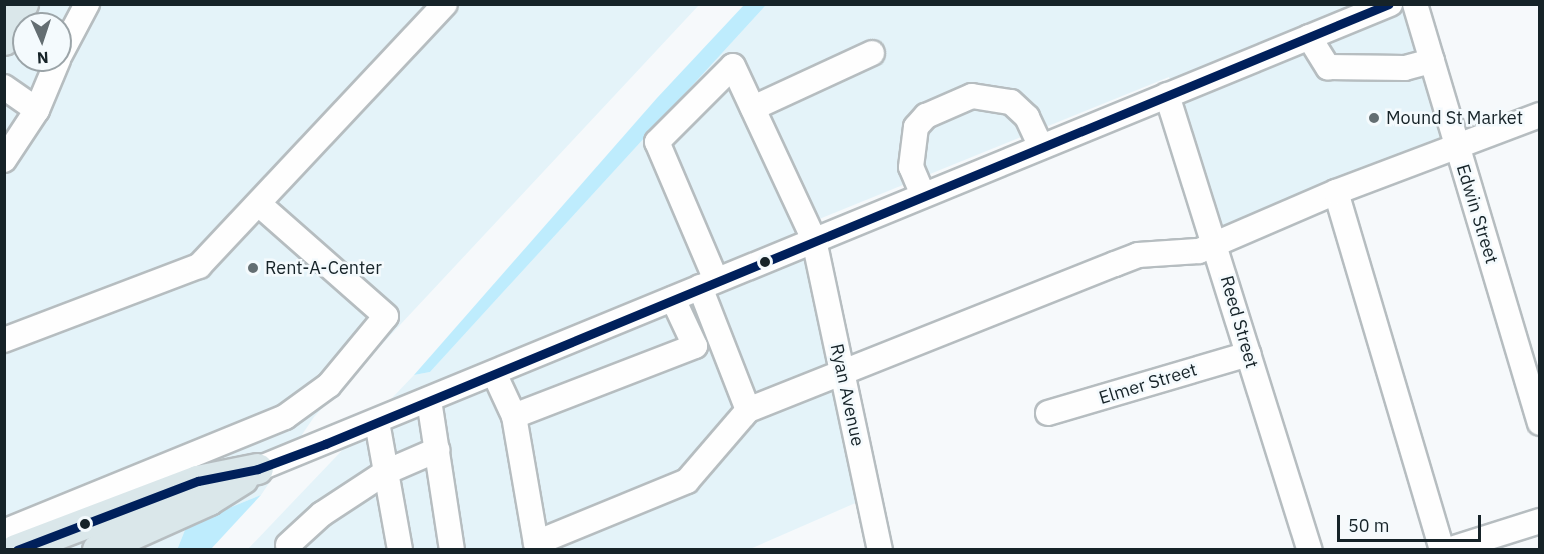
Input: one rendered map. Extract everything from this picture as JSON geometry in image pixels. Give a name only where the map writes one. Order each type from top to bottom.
[{"type":"main road","points":[[4,40],[23,4]]},
{"type":"main road","points":[[11,538],[198,481],[258,469]]},
{"type":"main road","points":[[98,549],[139,541],[258,469]]},
{"type":"street","points":[[72,32],[87,4]]},
{"type":"street","points":[[4,339],[199,266],[260,205],[445,4]]},
{"type":"street","points":[[258,469],[1390,4]]},
{"type":"street","name":"Edwin Street","points":[[1415,4],[1539,423]]},
{"type":"street","points":[[1309,37],[1328,67],[1405,68],[1432,62]]},
{"type":"street","points":[[753,108],[872,53]]},
{"type":"street","name":"Ryan Avenue","points":[[708,284],[657,142],[733,66],[814,240],[880,549]]},
{"type":"street","points":[[4,160],[37,110],[53,72]]},
{"type":"street","points":[[4,87],[37,110]]},
{"type":"street","name":"Reed Street","points":[[1167,95],[1216,243],[1248,354],[1310,549]]},
{"type":"street","points":[[923,195],[911,167],[916,127],[926,116],[972,96],[1011,102],[1027,117],[1041,147]]},
{"type":"street","points":[[494,373],[514,416],[536,543],[687,481],[748,410],[1138,255],[1199,251],[1336,192],[1457,144],[1539,115]]},
{"type":"street","points":[[1336,192],[1442,549]]},
{"type":"street","points":[[11,538],[285,417],[329,385],[386,316],[260,205]]},
{"type":"street","points":[[708,284],[748,410]]},
{"type":"street","points":[[514,416],[695,346],[673,298]]},
{"type":"street","name":"Elmer Street","points":[[1048,413],[1248,354]]},
{"type":"street","points":[[429,400],[452,549]]},
{"type":"street","points":[[377,422],[400,549]]},
{"type":"street","points":[[288,545],[322,513],[386,472],[437,450]]},
{"type":"street","points":[[1448,549],[1538,527]]},
{"type":"shaded area","points":[[4,5],[699,5],[314,417],[261,495],[187,525],[177,550],[5,549]]},
{"type":"shaded area","points":[[744,5],[766,5],[430,372],[414,375],[657,98]]},
{"type":"shaded area","points":[[766,5],[1409,5],[1450,143],[1215,234],[1169,77],[802,226],[860,501],[750,549],[247,550],[414,375],[430,372]]},
{"type":"shaded area","points":[[261,495],[211,549],[177,550],[187,525]]},
{"type":"transit line","points":[[17,550],[198,481],[258,469],[325,444],[1389,4]]},
{"type":"place","name":"Mound St Market","points":[[1374,118]]},
{"type":"place","name":"Rent-A-Center","points":[[253,268]]}]
